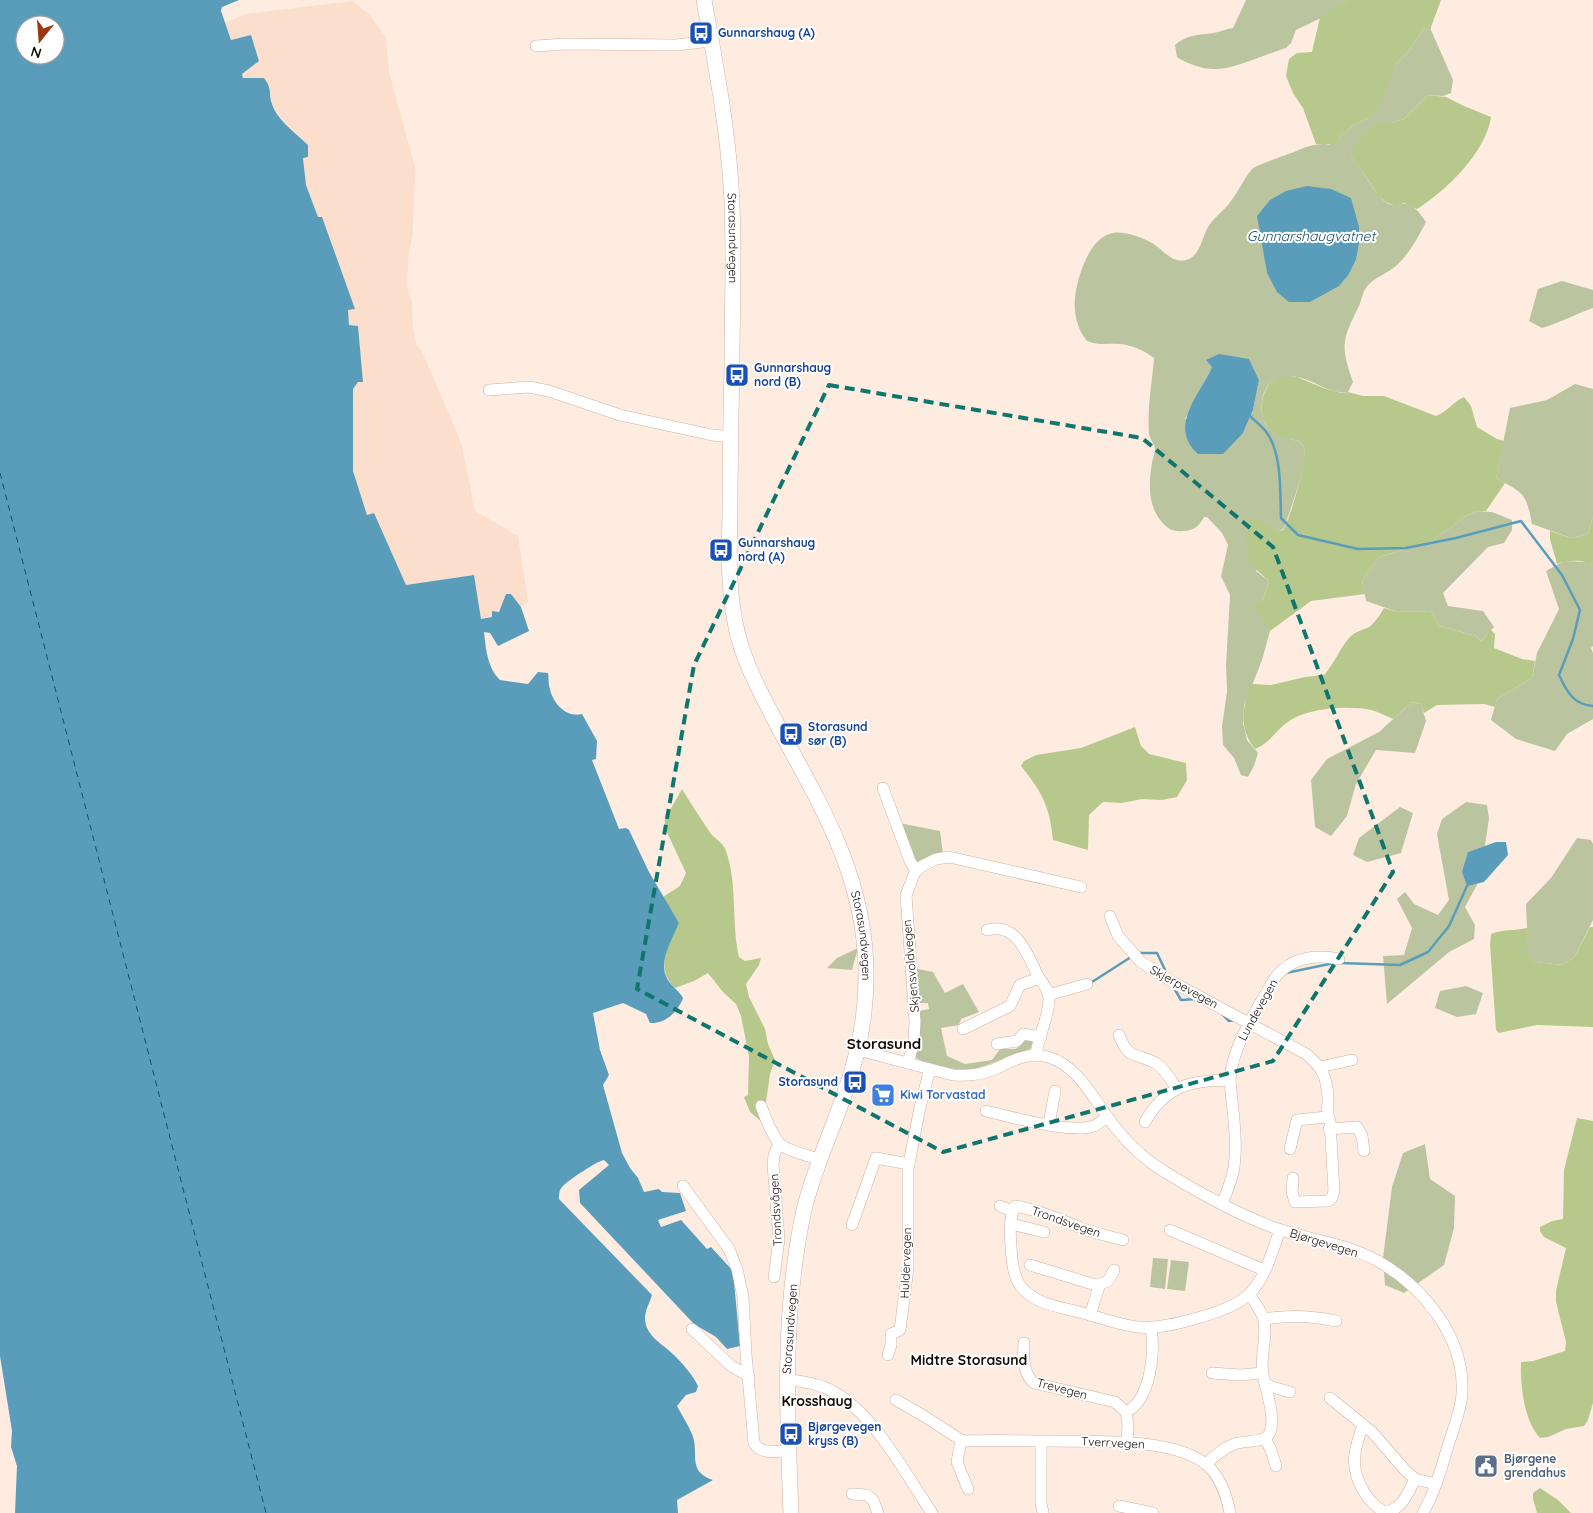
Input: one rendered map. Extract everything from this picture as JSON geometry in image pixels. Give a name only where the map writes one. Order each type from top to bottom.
[{"type":"main road","name":"Storasundvegen","points":[[704,0],[726,136],[733,219],[729,568],[735,626],[749,670],[826,815],[843,851],[852,878],[862,922],[866,970],[865,1008],[858,1050],[844,1096],[819,1159],[805,1208],[796,1254],[789,1326],[787,1380],[791,1513]]},
{"type":"street","points":[[536,46],[566,44],[676,45],[711,41]]},
{"type":"street","points":[[489,390],[529,387],[549,391],[588,405],[634,418],[712,435],[731,437]]},
{"type":"street","points":[[883,788],[910,861],[916,871],[927,862],[949,857],[1081,887]]},
{"type":"street","name":"Skjensvoldvegen","points":[[908,1063],[914,1042],[915,1021],[906,895],[916,871]]},
{"type":"street","name":"Skjerpevegen","points":[[1110,916],[1118,936],[1141,962],[1178,985],[1306,1054],[1320,1067]]},
{"type":"street","points":[[987,930],[992,929],[1014,935],[1022,945],[1048,995],[1047,1015],[1036,1055]]},
{"type":"street","name":"Lundevegen","points":[[1222,1204],[1230,1185],[1234,1167],[1235,1153],[1230,1080],[1234,1056],[1250,1023],[1281,970],[1302,959],[1339,959]]},
{"type":"street","points":[[963,1029],[1010,1006],[1020,985],[1039,978]]},
{"type":"street","points":[[1048,995],[1087,984]]},
{"type":"street","points":[[997,1044],[1016,1041],[1023,1034],[1041,1037]]},
{"type":"street","points":[[1119,1035],[1128,1053],[1158,1064],[1176,1088]]},
{"type":"street","name":"Bjørgevegen","points":[[858,1050],[953,1075],[976,1074],[993,1070],[1015,1058],[1036,1055],[1056,1060],[1069,1068],[1129,1144],[1151,1163],[1251,1219],[1280,1230],[1346,1247],[1375,1260],[1410,1284],[1446,1327],[1455,1347],[1462,1375],[1462,1393],[1458,1413],[1436,1484],[1423,1513]]},
{"type":"street","points":[[1293,1178],[1292,1192],[1295,1202],[1332,1200],[1334,1192],[1330,1121],[1326,1089],[1320,1067],[1352,1060]]},
{"type":"street","name":"Huldervegen","points":[[888,1355],[891,1345],[891,1334],[900,1330],[906,1288],[909,1164],[920,1107],[930,1069]]},
{"type":"street","points":[[1144,1122],[1152,1109],[1176,1088],[1203,1081],[1230,1080]]},
{"type":"street","points":[[1049,1124],[1055,1091]]},
{"type":"street","points":[[761,1106],[779,1144],[798,1153],[819,1159]]},
{"type":"street","points":[[986,1111],[1067,1128],[1094,1126],[1107,1117]]},
{"type":"street","points":[[1290,1149],[1296,1120],[1328,1117]]},
{"type":"street","points":[[1329,1129],[1357,1127],[1362,1136],[1364,1151]]},
{"type":"street","name":"Trondsvågen","points":[[774,1277],[778,1239],[773,1166],[774,1155],[779,1144]]},
{"type":"street","points":[[852,1225],[876,1158],[909,1164]]},
{"type":"street","points":[[683,1186],[735,1260],[744,1298],[746,1354],[754,1442],[759,1449],[765,1452],[788,1450]]},
{"type":"street","name":"Trondsvegen","points":[[1000,1206],[1012,1211]]},
{"type":"street","name":"Trondsvegen","points":[[1123,1240],[1024,1208],[1014,1206],[1012,1211],[1010,1236],[1016,1278],[1032,1297],[1041,1302],[1128,1326],[1151,1327],[1179,1322],[1217,1312],[1241,1302],[1260,1280],[1280,1230]]},
{"type":"street","name":"Trondsvegen","points":[[1011,1224],[1044,1232]]},
{"type":"street","points":[[1170,1230],[1264,1270]]},
{"type":"street","points":[[1030,1265],[1099,1286]]},
{"type":"street","points":[[1090,1315],[1100,1284],[1108,1281],[1114,1270]]},
{"type":"street","points":[[1206,1464],[1228,1447],[1265,1438],[1272,1425],[1269,1398],[1264,1378],[1264,1319],[1249,1294]]},
{"type":"street","points":[[1264,1319],[1286,1315],[1336,1321]]},
{"type":"street","points":[[1127,1443],[1128,1425],[1126,1412],[1135,1408],[1148,1382],[1152,1342],[1151,1327]]},
{"type":"street","points":[[692,1329],[731,1366],[749,1376]]},
{"type":"street","name":"Trevegen","points":[[1024,1343],[1023,1356],[1028,1377],[1034,1383],[1110,1400],[1126,1412]]},
{"type":"street","points":[[1212,1373],[1264,1378],[1272,1387],[1290,1392]]},
{"type":"street","points":[[787,1380],[826,1388],[852,1405],[888,1447],[932,1513]]},
{"type":"street","points":[[1330,1398],[1372,1432],[1416,1480],[1436,1484]]},
{"type":"street","points":[[896,1400],[962,1440],[958,1462],[968,1489]]},
{"type":"street","points":[[1363,1424],[1355,1451],[1354,1468],[1357,1479],[1369,1500],[1383,1511],[1393,1510],[1398,1507],[1416,1480]]},
{"type":"street","points":[[1265,1438],[1272,1450],[1276,1466]]},
{"type":"street","name":"Tverrvegen","points":[[962,1440],[1147,1444],[1180,1451],[1206,1464],[1227,1498],[1230,1513]]},
{"type":"street","points":[[1041,1441],[1041,1504],[1043,1512]]},
{"type":"street","points":[[852,1494],[867,1495],[873,1500],[878,1513]]},
{"type":"street","points":[[1119,1506],[1153,1513]]},
{"type":"highlighted area","points":[[829,385],[1142,438],[1273,547],[1393,872],[1273,1061],[943,1152],[637,989],[694,665]]},
{"type":"shaded area","points":[[353,1],[370,15],[386,38],[389,72],[416,171],[413,232],[409,253],[407,286],[412,303],[413,329],[417,346],[422,351],[462,445],[475,511],[518,536],[528,601],[521,607],[511,595],[505,597],[499,612],[492,611],[492,617],[481,619],[474,575],[406,585],[374,513],[367,515],[353,471],[353,389],[358,382],[363,382],[358,326],[349,326],[348,310],[355,309],[306,185],[303,157],[308,145],[279,116],[271,103],[270,87],[243,78],[242,74],[259,60],[251,35],[231,40],[225,23],[246,14]]},
{"type":"green space","points":[[1246,0],[1347,0],[1323,17],[1296,30],[1291,43],[1286,48],[1242,64],[1218,69],[1207,69],[1177,57],[1175,45],[1183,39],[1233,28]]},
{"type":"green space","points":[[1347,0],[1441,0],[1431,30],[1424,28],[1409,51],[1397,63],[1377,111],[1352,126],[1340,137],[1334,147],[1329,144],[1316,144],[1303,108],[1293,93],[1286,76],[1289,59],[1297,53],[1312,52],[1320,17]]},
{"type":"green space","points":[[1424,28],[1431,30],[1453,80],[1451,93],[1443,96],[1428,95],[1404,119],[1391,123],[1376,123],[1351,155],[1373,188],[1387,203],[1391,205],[1410,205],[1416,209],[1426,222],[1401,261],[1369,284],[1364,292],[1346,335],[1346,359],[1353,382],[1348,392],[1335,391],[1304,379],[1290,377],[1272,381],[1267,386],[1262,400],[1262,415],[1268,427],[1279,435],[1299,441],[1304,447],[1305,454],[1298,487],[1284,528],[1280,531],[1274,528],[1256,571],[1269,581],[1263,600],[1259,603],[1270,631],[1262,660],[1244,706],[1243,723],[1247,740],[1258,753],[1248,777],[1241,775],[1234,758],[1223,745],[1222,726],[1227,692],[1226,665],[1230,595],[1221,576],[1228,545],[1222,533],[1207,517],[1204,517],[1193,529],[1179,531],[1168,528],[1156,514],[1150,492],[1152,461],[1155,448],[1150,436],[1149,425],[1154,358],[1129,346],[1091,343],[1087,341],[1081,332],[1076,315],[1075,303],[1078,280],[1091,250],[1097,242],[1113,233],[1142,238],[1173,258],[1183,261],[1189,259],[1199,249],[1208,227],[1229,204],[1252,169],[1309,146],[1324,144],[1334,146],[1340,137],[1352,126],[1368,118],[1397,63],[1409,51]],"holes":[[[1259,231],[1359,244],[1356,260],[1349,274],[1267,273]],[[1249,359],[1259,380],[1253,410],[1243,433],[1185,419],[1212,367]]]},
{"type":"green space","points":[[1428,95],[1446,97],[1491,117],[1488,130],[1473,157],[1440,192],[1417,209],[1404,203],[1395,206],[1379,196],[1351,155],[1361,135],[1376,123],[1391,123],[1404,119]]},
{"type":"green space","points":[[1562,281],[1593,290],[1593,308],[1542,328],[1529,321],[1538,289]]},
{"type":"green space","points":[[1282,377],[1297,377],[1326,389],[1342,393],[1384,396],[1436,416],[1464,397],[1471,406],[1477,427],[1504,441],[1496,478],[1505,483],[1486,511],[1477,511],[1466,516],[1430,542],[1379,557],[1362,580],[1365,594],[1311,601],[1270,631],[1256,609],[1255,604],[1263,600],[1269,581],[1251,565],[1245,539],[1248,519],[1258,519],[1280,531],[1283,530],[1290,514],[1298,489],[1305,453],[1304,447],[1299,441],[1277,435],[1268,427],[1264,421],[1262,404],[1265,392],[1271,382]]},
{"type":"green space","points":[[1575,384],[1593,389],[1593,517],[1588,534],[1571,538],[1532,524],[1528,505],[1522,495],[1496,478],[1510,408],[1547,400]]},
{"type":"green space","points":[[1477,511],[1492,512],[1512,520],[1512,530],[1504,543],[1488,547],[1443,593],[1448,606],[1483,611],[1494,627],[1481,641],[1476,636],[1439,626],[1431,611],[1398,612],[1366,601],[1362,580],[1379,557],[1430,542],[1466,516]]},
{"type":"green space","points":[[1593,517],[1593,566],[1585,562],[1576,561],[1557,564],[1550,539],[1550,531],[1571,538],[1588,534]]},
{"type":"green space","points":[[1564,561],[1588,562],[1593,566],[1593,646],[1591,648],[1593,653],[1593,719],[1567,734],[1555,751],[1516,739],[1491,720],[1497,699],[1532,678],[1537,653],[1559,609],[1546,571]]},
{"type":"green space","points":[[1384,608],[1398,612],[1431,611],[1439,626],[1476,636],[1481,641],[1491,630],[1495,634],[1494,648],[1522,659],[1535,661],[1532,678],[1497,699],[1495,707],[1484,704],[1437,705],[1424,713],[1421,704],[1412,702],[1393,719],[1371,710],[1362,709],[1340,708],[1316,711],[1296,717],[1255,749],[1246,733],[1243,717],[1252,684],[1271,685],[1305,677],[1324,675],[1349,638],[1356,632],[1369,627]]},
{"type":"green space","points":[[1412,702],[1421,704],[1426,721],[1415,753],[1376,750],[1356,784],[1347,816],[1331,836],[1315,827],[1311,780],[1327,759],[1379,732]]},
{"type":"green space","points":[[1135,727],[1141,746],[1149,754],[1186,763],[1187,780],[1177,797],[1162,800],[1142,799],[1122,803],[1103,802],[1089,815],[1088,850],[1053,840],[1050,818],[1044,800],[1021,766],[1024,761],[1036,755],[1081,748]]},
{"type":"green space","points":[[682,789],[711,834],[725,848],[732,877],[735,930],[739,957],[745,961],[761,958],[759,965],[746,984],[749,997],[765,1029],[768,1044],[775,1060],[770,1074],[763,1123],[750,1112],[744,1097],[748,1095],[749,1057],[741,1016],[736,1004],[723,992],[708,973],[675,988],[665,972],[665,956],[679,923],[663,897],[680,886],[686,873],[665,828],[665,819]]},
{"type":"green space","points":[[1466,802],[1487,805],[1489,818],[1485,846],[1468,852],[1467,885],[1478,883],[1465,907],[1475,925],[1474,939],[1449,952],[1387,1004],[1383,956],[1404,955],[1412,928],[1397,899],[1405,892],[1414,904],[1438,915],[1449,900],[1437,834],[1442,819]]},
{"type":"green space","points":[[1400,807],[1413,813],[1401,853],[1367,862],[1353,855],[1359,838]]},
{"type":"green space","points":[[899,823],[940,831],[943,854],[919,863],[915,862]]},
{"type":"green space","points":[[1577,838],[1591,840],[1593,844],[1593,920],[1575,956],[1563,965],[1536,962],[1525,954],[1526,904],[1551,878]]},
{"type":"green space","points":[[1590,927],[1593,927],[1593,1027],[1537,1025],[1499,1033],[1496,1030],[1490,945],[1491,934],[1527,928],[1526,954],[1536,962],[1563,965],[1575,956]]},
{"type":"green space","points":[[858,948],[852,970],[827,968],[837,958]]},
{"type":"green space","points":[[913,968],[933,972],[945,993],[963,984],[979,1012],[961,1019],[959,1025],[941,1028],[947,1056],[965,1064],[992,1060],[1000,1049],[1016,1049],[1027,1037],[1033,1042],[1030,1049],[968,1072],[922,1062],[914,1056],[919,1011],[929,1009],[928,1003],[917,1003]]},
{"type":"green space","points":[[1466,986],[1483,993],[1476,1014],[1457,1017],[1435,1008],[1440,991]]},
{"type":"green space","points":[[1577,1118],[1593,1121],[1593,1403],[1588,1420],[1584,1426],[1566,1429],[1548,1437],[1540,1438],[1530,1422],[1524,1402],[1521,1362],[1533,1361],[1565,1351],[1566,1342],[1556,1302],[1556,1291],[1566,1248],[1544,1237],[1540,1227],[1552,1221],[1563,1219],[1564,1170]]},
{"type":"green space","points":[[1425,1144],[1430,1179],[1455,1196],[1454,1228],[1444,1265],[1404,1293],[1385,1285],[1383,1258],[1392,1187],[1403,1153]]},
{"type":"green space","points":[[1153,1258],[1168,1259],[1165,1289],[1150,1287]]},
{"type":"green space","points":[[1171,1260],[1189,1262],[1185,1291],[1167,1289]]},
{"type":"green space","points":[[1540,1488],[1558,1500],[1571,1513],[1537,1513],[1533,1493]]},
{"type":"water","points":[[0,0],[239,0],[222,7],[221,11],[231,40],[251,35],[259,61],[242,74],[243,78],[264,78],[269,88],[274,110],[287,126],[308,145],[308,157],[303,158],[306,185],[318,217],[322,217],[355,309],[348,310],[349,325],[358,326],[363,382],[358,382],[353,389],[353,471],[367,515],[374,513],[406,585],[474,575],[481,619],[492,617],[492,611],[499,612],[506,594],[511,594],[521,607],[529,631],[498,646],[490,633],[484,632],[488,658],[492,669],[500,680],[528,684],[538,672],[548,673],[549,685],[557,705],[571,714],[582,714],[597,741],[596,759],[592,760],[619,829],[626,828],[629,830],[649,872],[679,923],[665,956],[664,963],[667,979],[683,998],[678,1008],[666,1019],[656,1023],[650,1023],[646,1014],[623,1003],[593,1013],[600,1050],[609,1075],[603,1085],[622,1153],[638,1178],[644,1192],[659,1189],[662,1192],[680,1193],[686,1211],[658,1220],[661,1227],[681,1220],[707,1249],[711,1247],[733,1271],[740,1346],[727,1349],[716,1337],[694,1324],[580,1203],[579,1190],[609,1165],[604,1160],[589,1167],[565,1184],[560,1190],[559,1199],[652,1295],[645,1315],[648,1330],[684,1366],[698,1386],[696,1392],[686,1395],[677,1406],[692,1434],[695,1461],[699,1472],[713,1480],[677,1500],[678,1513],[15,1513],[17,1466],[11,1447],[12,1431],[0,1356]]},
{"type":"water","name":"Gunnarshaugvatnet","points":[[1307,186],[1331,189],[1351,198],[1359,227],[1359,244],[1356,260],[1349,274],[1339,286],[1310,302],[1289,302],[1277,292],[1267,273],[1257,216],[1270,200],[1286,191]]},
{"type":"water","points":[[1219,354],[1249,359],[1259,380],[1253,410],[1243,433],[1223,454],[1198,454],[1189,443],[1186,433],[1186,422],[1194,400],[1212,367],[1206,360]]},
{"type":"water","points":[[1496,842],[1506,842],[1508,855],[1484,882],[1467,886],[1462,872],[1468,852]]},
{"type":"waterway","points":[[1250,416],[1265,431],[1272,442],[1278,462],[1281,518],[1298,535],[1358,549],[1406,548],[1456,538],[1521,521],[1562,575],[1580,610],[1573,639],[1559,675],[1575,700],[1593,706]]},
{"type":"waterway","points":[[1340,963],[1400,965],[1428,952],[1449,926],[1467,886]]},
{"type":"waterway","points":[[1138,953],[1157,953],[1167,974]]},
{"type":"waterway","points":[[1092,982],[1131,957]]},
{"type":"waterway","points":[[1286,973],[1334,963]]},
{"type":"waterway","points":[[1174,988],[1181,1000],[1196,999]]},
{"type":"waterway","points":[[1223,1015],[1229,1021],[1235,1020]]},
{"type":"ferry route","points":[[0,473],[266,1513]]},
{"type":"place","name":"Gunnarshaug (A)","points":[[701,33]]},
{"type":"place","name":"Gunnarshaug nord (B)","points":[[737,375]]},
{"type":"place","name":"Gunnarshaug nord (A)","points":[[721,550]]},
{"type":"place","name":"Storasund sør (B)","points":[[791,734]]},
{"type":"place","name":"Storasund","points":[[855,1082]]},
{"type":"place","name":"Kiwi Torvastad","points":[[883,1095]]},
{"type":"place","name":"Bjørgevegen kryss (B)","points":[[791,1434]]},
{"type":"place","name":"Bjørgene grendahus","points":[[1486,1466]]},
{"type":"district","name":"Storasund","points":[[884,1044]]},
{"type":"district","name":"Midtre Storasund","points":[[969,1360]]},
{"type":"district","name":"Krosshaug","points":[[817,1401]]}]
